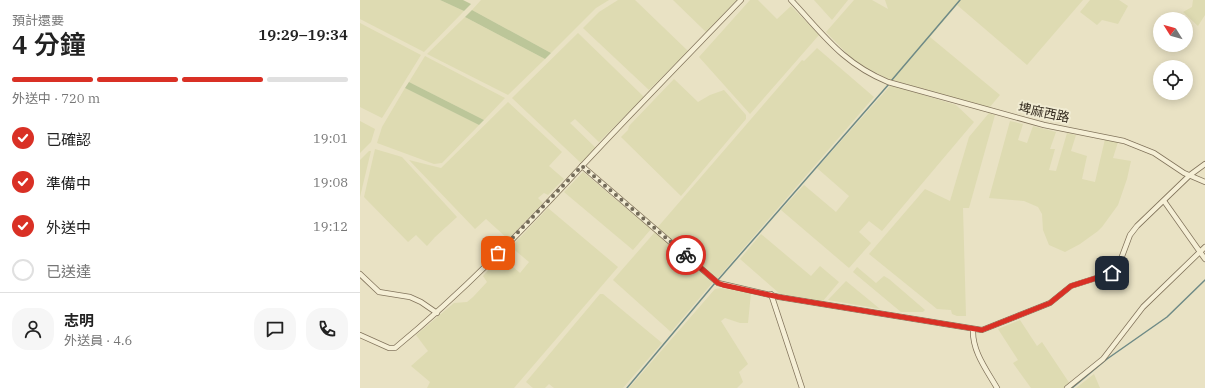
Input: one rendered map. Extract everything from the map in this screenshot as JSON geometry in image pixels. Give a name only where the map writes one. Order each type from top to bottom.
[{"type":"street","points":[[360,335],[389,348],[395,348],[437,313],[471,282],[741,0]]},
{"type":"street","name":"埤麻西路","points":[[791,0],[842,55],[866,72],[888,82],[1044,125],[1124,141],[1154,153],[1184,173],[1205,182]]},
{"type":"street","points":[[582,166],[717,282],[771,294],[982,330],[1050,303],[1071,286],[1112,273],[1118,267],[1130,235],[1137,226],[1190,175],[1205,164]]},
{"type":"street","points":[[1164,201],[1205,259]]},
{"type":"street","points":[[1068,388],[1103,359],[1143,307],[1205,247]]},
{"type":"street","points":[[360,274],[378,292],[410,297],[421,302],[437,313]]},
{"type":"street","points":[[771,294],[802,388]]},
{"type":"street","points":[[973,328],[972,340],[975,349],[997,388]]},
{"type":"shaded area","points":[[360,0],[440,0],[464,11],[424,52],[360,19]]},
{"type":"shaded area","points":[[481,0],[609,0],[596,8],[551,53],[472,10]]},
{"type":"shaded area","points":[[618,0],[635,0],[688,51],[649,90],[583,28],[599,12]]},
{"type":"shaded area","points":[[673,0],[737,0],[706,32]]},
{"type":"shaded area","points":[[750,0],[758,0],[777,19],[791,6],[819,35],[750,114],[699,57]]},
{"type":"shaded area","points":[[814,0],[848,0],[832,20]]},
{"type":"shaded area","points":[[854,0],[872,0],[888,9],[885,0],[1083,0],[1027,65],[957,5],[930,37],[1000,95],[989,108],[888,79],[855,62],[826,32]]},
{"type":"shaded area","points":[[1090,0],[1119,0],[1128,6],[1118,24],[1102,20],[1097,25],[1080,12]]},
{"type":"shaded area","points":[[1193,0],[1205,0],[1205,15],[1198,26],[1193,21],[1193,12],[1183,12],[1192,7]]},
{"type":"shaded area","points":[[465,17],[545,59],[508,95],[427,54]]},
{"type":"shaded area","points":[[360,23],[421,55],[382,118],[360,107]]},
{"type":"shaded area","points":[[578,33],[644,97],[599,142],[575,119],[570,123],[596,148],[581,163],[512,98]]},
{"type":"shaded area","points":[[817,48],[874,97],[717,279],[657,228],[802,60],[804,61]]},
{"type":"shaded area","points":[[425,56],[505,98],[484,120],[409,82]]},
{"type":"shaded area","points":[[674,79],[698,102],[710,95],[724,90],[746,115],[746,119],[681,196],[621,137],[628,130],[629,126]]},
{"type":"shaded area","points":[[891,85],[956,105],[974,122],[882,231],[869,221],[859,232],[871,243],[849,268],[781,210],[804,185],[836,212],[849,196],[817,168]]},
{"type":"shaded area","points":[[405,88],[479,125],[442,163],[434,164],[377,143],[382,127]]},
{"type":"shaded area","points":[[508,102],[562,152],[549,166],[564,179],[548,195],[544,193],[538,198],[543,203],[508,239],[486,219],[475,229],[409,160],[441,168]]},
{"type":"shaded area","points":[[989,113],[995,115],[969,208],[963,208],[966,316],[957,316],[952,314],[951,310],[937,309],[869,254],[925,189],[950,201],[969,137]]},
{"type":"shaded area","points":[[360,121],[375,129],[371,142],[360,153]]},
{"type":"shaded area","points":[[1010,121],[1023,124],[1018,140],[1027,143],[1033,126],[1056,132],[1050,149],[1055,149],[1049,170],[1056,171],[1067,133],[1076,135],[1071,151],[1087,156],[1082,179],[1095,182],[1105,139],[1118,142],[1113,158],[1131,161],[1127,179],[1118,205],[1098,231],[1080,244],[1065,252],[1049,245],[1043,230],[1042,214],[1038,207],[1024,201],[989,198]]},
{"type":"shaded area","points":[[375,149],[402,157],[457,217],[427,246],[416,235],[408,242],[364,197]]},
{"type":"shaded area","points":[[369,151],[371,151],[360,197],[360,160]]},
{"type":"shaded area","points":[[583,172],[651,229],[633,250],[564,192]]},
{"type":"shaded area","points":[[548,208],[618,267],[514,388],[427,388],[430,382],[411,366],[428,351],[416,335],[454,303],[467,302],[473,297],[487,282],[483,276],[501,256],[520,273],[529,262],[511,247]]},
{"type":"shaded area","points":[[655,232],[713,282],[671,332],[613,280]]},
{"type":"shaded area","points":[[761,234],[811,276],[820,266],[839,282],[823,301],[780,294],[740,259]]},
{"type":"shaded area","points":[[857,267],[876,283],[884,276],[889,279],[925,310],[923,312],[901,312],[853,272]]},
{"type":"shaded area","points":[[846,281],[880,309],[828,300]]},
{"type":"shaded area","points":[[721,288],[751,293],[748,323],[740,323],[725,318],[721,321],[748,364],[739,372],[743,382],[737,388],[629,388],[715,289]]},
{"type":"shaded area","points":[[600,294],[603,294],[662,343],[623,388],[554,388],[549,384],[545,388],[533,388],[526,382]]},
{"type":"shaded area","points":[[1020,320],[1037,346],[1042,342],[1070,384],[1065,388],[1031,388],[1013,363],[1018,360],[998,329]]},
{"type":"shaded area","points":[[1094,374],[1100,388],[1076,388]]},
{"type":"green space","points":[[440,0],[463,0],[471,4],[464,11]]},
{"type":"green space","points":[[472,10],[551,53],[545,59],[465,17]]},
{"type":"green space","points":[[409,82],[484,120],[479,125],[405,88]]},
{"type":"waterway","points":[[891,81],[960,0]]},
{"type":"waterway","points":[[718,280],[889,84]]},
{"type":"waterway","points":[[1072,388],[1107,359],[1167,317],[1205,280]]},
{"type":"waterway","points":[[627,388],[715,283]]},
{"type":"way so far","points":[[498,253],[582,166],[686,255]]},
{"type":"route","points":[[686,255],[718,283],[723,285],[771,294],[779,297],[982,330],[1050,303],[1071,286],[1112,273]]}]
